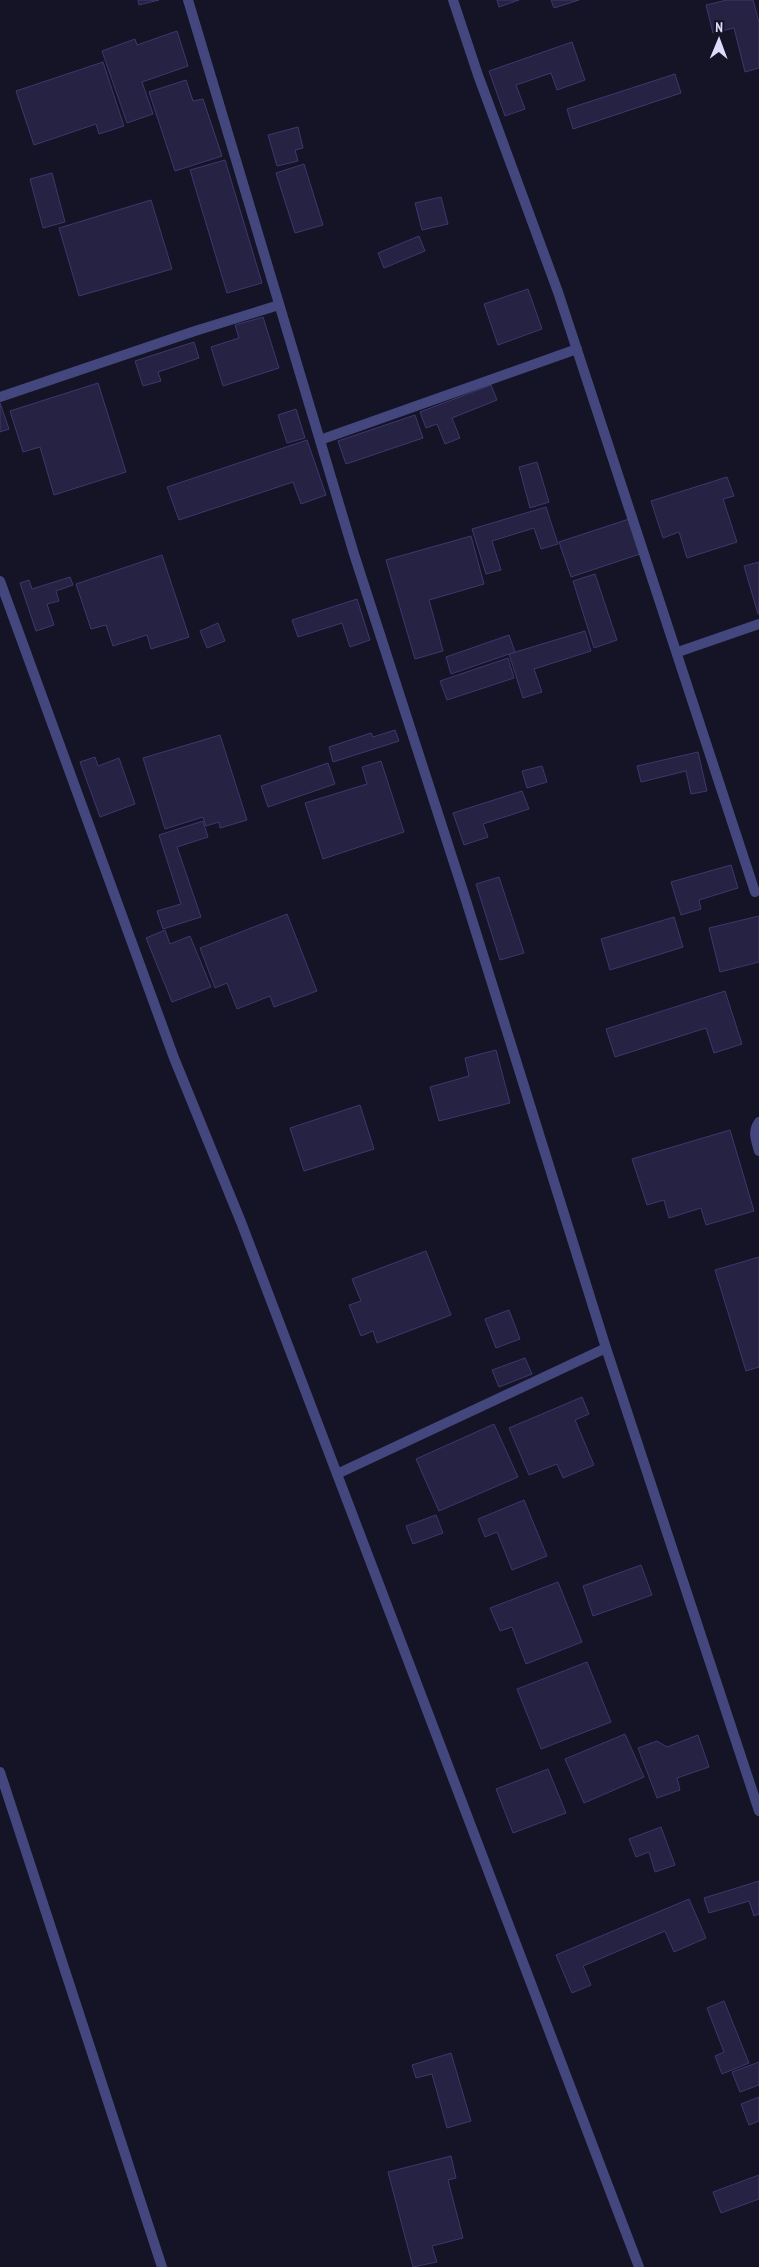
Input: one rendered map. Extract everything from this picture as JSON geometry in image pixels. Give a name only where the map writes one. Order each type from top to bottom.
[{"type":"street","points":[[188,0],[354,554],[464,894],[606,1348],[759,1811]]},
{"type":"street","points":[[453,0],[577,349],[678,652],[755,892]]},
{"type":"street","points":[[0,397],[195,331],[280,305]]},
{"type":"street","points":[[320,440],[577,349]]},
{"type":"street","points":[[0,582],[174,1058],[242,1222],[639,2267]]},
{"type":"street","points":[[678,652],[759,624]]},
{"type":"street","points":[[759,1122],[755,1128],[755,1138],[759,1151]]},
{"type":"street","points":[[337,1474],[606,1348]]},
{"type":"street","points":[[0,1772],[162,2267]]},
{"type":"building","points":[[138,0],[159,0],[139,5]]},
{"type":"building","points":[[497,0],[519,0],[499,7]]},
{"type":"building","points":[[551,0],[579,0],[554,8]]},
{"type":"building","points":[[727,0],[753,0],[759,22],[759,68],[745,72],[734,28],[713,33],[706,5]]},
{"type":"building","points":[[177,31],[188,66],[142,82],[153,114],[127,123],[102,51],[135,39],[137,45]]},
{"type":"building","points":[[572,42],[585,80],[557,90],[551,73],[516,85],[525,109],[505,116],[489,71]]},
{"type":"building","points":[[103,62],[124,126],[99,134],[96,124],[34,145],[16,91]]},
{"type":"building","points":[[675,74],[681,93],[573,129],[567,109]]},
{"type":"building","points":[[186,80],[193,101],[203,99],[222,156],[175,171],[149,92]]},
{"type":"building","points":[[298,127],[303,148],[295,150],[298,161],[277,166],[268,135]]},
{"type":"building","points":[[225,160],[262,283],[227,293],[190,170]]},
{"type":"building","points":[[304,164],[323,225],[295,233],[276,173]]},
{"type":"building","points":[[52,173],[65,222],[43,228],[30,179]]},
{"type":"building","points":[[441,197],[448,224],[422,230],[415,203]]},
{"type":"building","points":[[151,200],[172,269],[79,296],[59,228]]},
{"type":"building","points":[[419,236],[425,251],[384,268],[378,253]]},
{"type":"building","points":[[528,289],[542,329],[498,345],[484,304]]},
{"type":"building","points":[[263,317],[279,368],[223,386],[211,347],[239,338],[235,325]]},
{"type":"building","points":[[194,342],[199,358],[158,372],[161,381],[143,386],[135,361]]},
{"type":"building","points":[[98,383],[126,472],[54,495],[40,447],[23,452],[10,411]]},
{"type":"building","points":[[491,385],[497,400],[452,418],[460,438],[445,444],[437,424],[426,428],[420,412]]},
{"type":"building","points":[[0,403],[9,429],[0,432]]},
{"type":"building","points":[[296,409],[305,438],[287,443],[278,415]]},
{"type":"building","points":[[415,415],[423,438],[346,464],[338,441]]},
{"type":"building","points":[[307,440],[326,495],[301,504],[293,482],[179,520],[167,487]]},
{"type":"building","points":[[537,462],[549,502],[530,508],[519,467]]},
{"type":"building","points":[[727,477],[734,496],[723,499],[737,542],[687,558],[679,532],[663,538],[651,501]]},
{"type":"building","points":[[546,507],[558,544],[541,549],[534,528],[492,541],[501,570],[486,574],[472,529]]},
{"type":"building","points":[[629,519],[640,554],[571,577],[559,542]]},
{"type":"building","points":[[471,536],[484,584],[429,600],[443,651],[415,659],[386,560]]},
{"type":"building","points":[[162,555],[189,637],[151,649],[147,635],[113,646],[106,625],[91,629],[76,584]]},
{"type":"building","points":[[759,562],[759,614],[758,614],[744,566]]},
{"type":"building","points":[[595,574],[617,640],[594,648],[573,581]]},
{"type":"building","points":[[70,577],[73,585],[56,591],[59,601],[47,604],[54,625],[36,631],[20,583],[29,580],[32,589]]},
{"type":"building","points":[[357,599],[370,640],[350,647],[342,623],[298,637],[292,620]]},
{"type":"building","points":[[218,623],[225,641],[207,648],[200,631]]},
{"type":"building","points":[[585,631],[591,651],[534,669],[542,692],[523,698],[509,654]]},
{"type":"building","points":[[509,635],[515,652],[451,674],[446,657]]},
{"type":"building","points":[[508,658],[514,678],[447,700],[440,681]]},
{"type":"building","points":[[395,730],[399,741],[333,762],[329,747],[371,733],[373,737]]},
{"type":"building","points":[[220,735],[247,820],[220,828],[219,822],[206,826],[203,817],[165,829],[143,758]]},
{"type":"building","points":[[698,752],[707,791],[691,794],[686,771],[641,782],[637,766]]},
{"type":"building","points":[[95,757],[98,766],[119,758],[135,804],[100,817],[80,762]]},
{"type":"building","points":[[381,761],[404,832],[323,859],[305,803],[367,784],[362,767]]},
{"type":"building","points":[[328,763],[335,784],[268,807],[261,786]]},
{"type":"building","points":[[542,766],[547,782],[527,788],[522,771]]},
{"type":"building","points":[[522,791],[529,809],[483,824],[488,837],[464,845],[453,813]]},
{"type":"building","points":[[203,821],[208,837],[177,847],[201,917],[163,929],[157,911],[181,904],[159,835]]},
{"type":"building","points":[[731,865],[738,888],[699,900],[701,909],[681,915],[671,882]]},
{"type":"building","points":[[499,877],[524,953],[500,960],[476,884]]},
{"type":"building","points":[[287,914],[317,991],[274,1007],[270,996],[237,1009],[227,983],[215,988],[200,948]]},
{"type":"building","points":[[759,916],[759,962],[720,972],[709,928]]},
{"type":"building","points":[[674,917],[683,947],[610,970],[601,939]]},
{"type":"building","points":[[165,930],[170,944],[190,936],[211,987],[172,1002],[146,938]]},
{"type":"building","points":[[725,991],[742,1044],[714,1053],[706,1028],[615,1057],[606,1029]]},
{"type":"building","points":[[496,1050],[510,1103],[439,1121],[430,1087],[469,1076],[465,1058]]},
{"type":"building","points":[[360,1105],[374,1149],[304,1171],[290,1128]]},
{"type":"building","points":[[730,1130],[754,1211],[706,1225],[701,1208],[669,1218],[664,1200],[647,1205],[632,1159]]},
{"type":"building","points":[[426,1251],[451,1315],[377,1343],[373,1331],[361,1336],[349,1305],[361,1301],[352,1279]]},
{"type":"building","points":[[759,1257],[759,1367],[746,1371],[715,1270]]},
{"type":"building","points":[[509,1310],[520,1339],[496,1348],[485,1319]]},
{"type":"building","points":[[525,1358],[532,1374],[499,1387],[492,1370]]},
{"type":"building","points":[[582,1397],[589,1414],[575,1420],[594,1465],[563,1478],[557,1464],[529,1475],[509,1428]]},
{"type":"building","points":[[494,1424],[518,1477],[439,1511],[416,1459]]},
{"type":"building","points":[[524,1500],[547,1556],[512,1570],[497,1532],[485,1537],[478,1519]]},
{"type":"building","points":[[436,1515],[443,1533],[413,1544],[406,1526]]},
{"type":"building","points":[[641,1565],[652,1595],[593,1616],[583,1586]]},
{"type":"building","points":[[558,1582],[582,1642],[526,1664],[512,1627],[500,1631],[490,1608]]},
{"type":"building","points":[[587,1662],[611,1722],[541,1749],[517,1689]]},
{"type":"building","points":[[625,1734],[644,1777],[584,1803],[565,1759]]},
{"type":"building","points":[[698,1735],[709,1767],[677,1778],[680,1790],[657,1798],[638,1748],[657,1741],[667,1747]]},
{"type":"building","points":[[548,1769],[566,1813],[513,1833],[496,1789]]},
{"type":"building","points":[[661,1827],[675,1865],[655,1872],[649,1852],[636,1857],[629,1839]]},
{"type":"building","points":[[759,1881],[759,1914],[754,1916],[749,1901],[709,1913],[704,1898]]},
{"type":"building","points":[[689,1899],[706,1938],[674,1952],[665,1931],[583,1966],[591,1985],[572,1993],[556,1955]]},
{"type":"building","points":[[724,2001],[749,2063],[722,2074],[715,2056],[724,2052],[707,2008]]},
{"type":"building","points":[[451,2053],[471,2121],[447,2128],[432,2074],[416,2078],[412,2065]]},
{"type":"building","points":[[759,2062],[759,2085],[740,2092],[732,2072]]},
{"type":"building","points":[[759,2097],[759,2121],[749,2125],[741,2104]]},
{"type":"building","points":[[451,2156],[456,2178],[448,2180],[463,2238],[432,2246],[437,2262],[413,2267],[388,2172]]},
{"type":"building","points":[[759,2175],[759,2199],[721,2213],[713,2192]]}]
